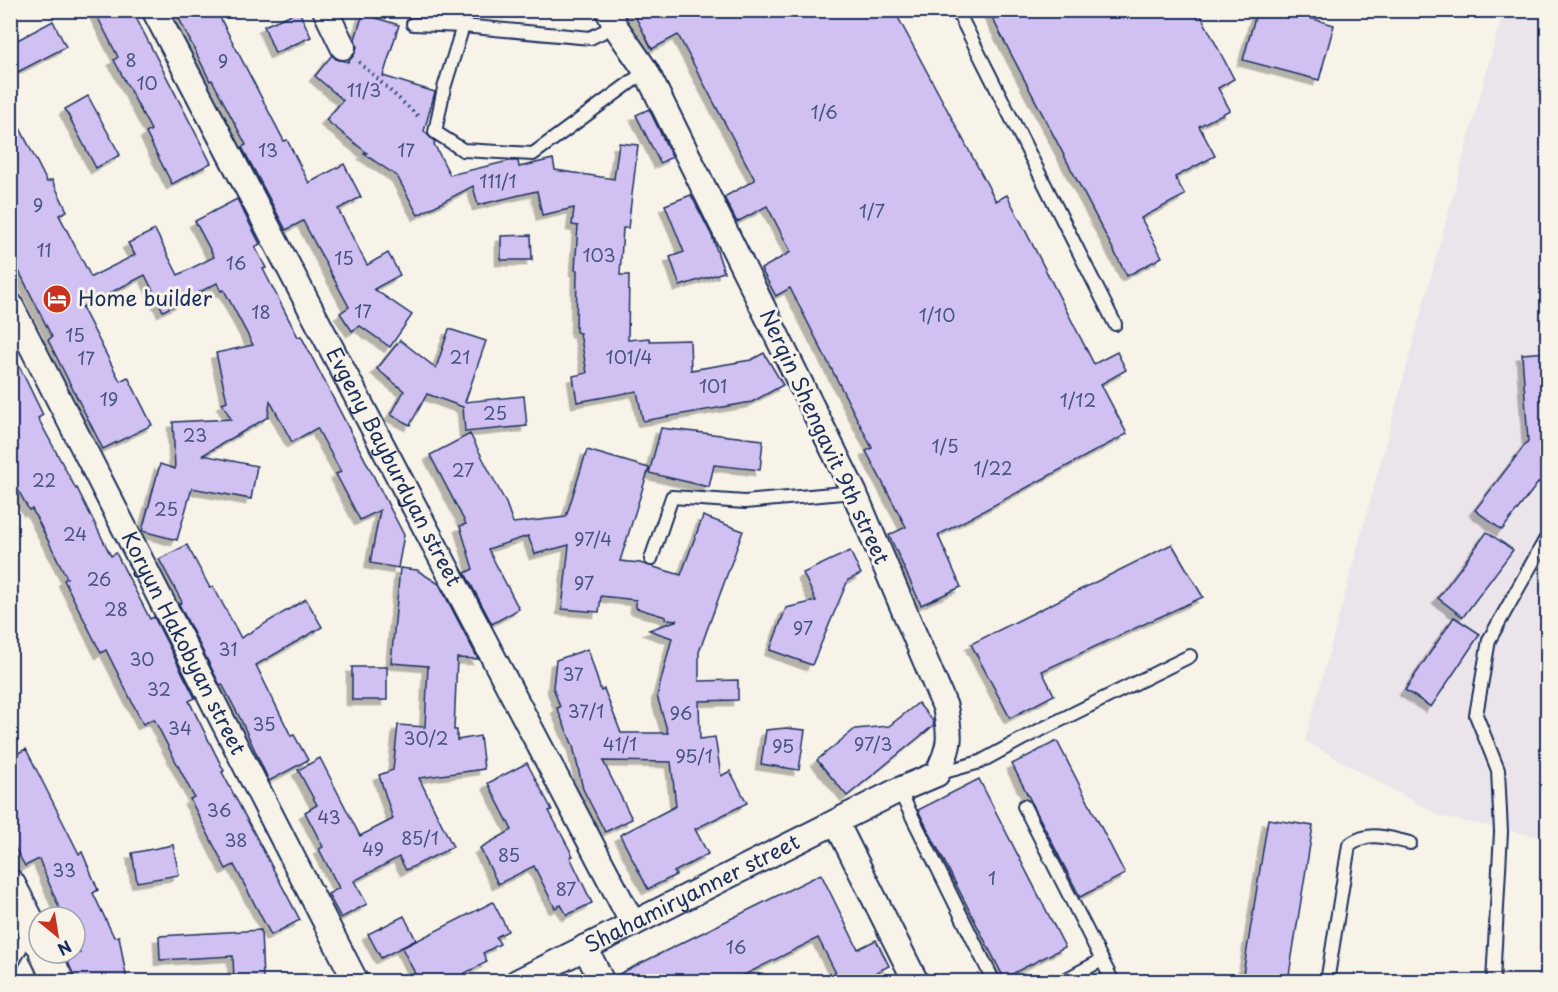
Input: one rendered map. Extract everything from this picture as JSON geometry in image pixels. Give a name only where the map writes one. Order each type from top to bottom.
[{"type":"street","name":"Evgeny Bayburdyan street","points":[[154,10],[633,924]]},
{"type":"street","points":[[325,10],[343,47]]},
{"type":"street","name":"Nerqin Shengavit 9th street","points":[[611,18],[646,71],[854,492],[945,707],[950,734],[946,756],[937,774]]},
{"type":"street","name":"Koryun Hakobyan street","points":[[10,303],[356,981]]},
{"type":"street","points":[[916,981],[836,822],[899,790],[937,774]]},
{"type":"street","name":"Shahamiryanner street","points":[[517,981],[836,822]]},
{"type":"street","points":[[10,885],[27,917]]},
{"type":"street","points":[[585,947],[602,981]]},
{"type":"street","points":[[51,965],[59,981]]},
{"type":"lane","points":[[957,10],[1114,324]]},
{"type":"lane","points":[[413,24],[464,26],[590,38],[611,18]]},
{"type":"lane","points":[[464,26],[444,88],[435,132],[463,150],[533,154],[646,71]]},
{"type":"lane","points":[[651,559],[672,497],[745,502],[854,492]]},
{"type":"lane","points":[[1493,981],[1502,832],[1498,770],[1476,715],[1489,640],[1548,536]]},
{"type":"lane","points":[[937,774],[980,762],[1190,656]]},
{"type":"lane","points":[[899,790],[994,981]]},
{"type":"lane","points":[[1024,806],[1113,981]]},
{"type":"lane","points":[[1327,981],[1349,844],[1370,835],[1410,843]]},
{"type":"lane","points":[[10,967],[27,951]]},
{"type":"lane","points":[[1061,981],[1102,960]]},
{"type":"path","points":[[343,47],[435,132]]},
{"type":"shaded area","points":[[1503,11],[1547,11],[1547,838],[1442,817],[1305,741]]},
{"type":"building","points":[[94,10],[132,10],[211,163],[172,184],[146,133],[151,130],[114,60],[118,57]]},
{"type":"building","points":[[175,10],[216,10],[284,141],[287,140],[309,183],[344,164],[361,197],[338,209],[367,265],[388,253],[400,275],[374,289],[412,315],[390,347],[360,326],[352,331],[340,313],[349,307],[303,221],[286,230],[242,147],[246,145],[212,80],[210,81]]},
{"type":"building","points":[[632,10],[894,10],[996,201],[1007,195],[1094,364],[1117,352],[1126,370],[1101,384],[1127,434],[938,535],[961,587],[921,605],[889,535],[906,527],[866,451],[872,448],[790,288],[776,296],[761,269],[791,252],[767,206],[737,222],[724,197],[755,180],[678,35],[652,49]]},
{"type":"building","points":[[988,10],[1198,10],[1234,79],[1218,88],[1230,110],[1199,126],[1215,156],[1175,177],[1185,195],[1141,218],[1162,257],[1127,276]]},
{"type":"building","points":[[1257,10],[1282,10],[1334,25],[1319,80],[1243,60]]},
{"type":"building","points":[[299,11],[311,37],[275,53],[264,26]]},
{"type":"building","points":[[363,14],[399,25],[383,76],[435,92],[424,131],[435,142],[450,175],[509,161],[518,161],[519,167],[553,159],[555,170],[614,179],[619,143],[638,145],[628,228],[623,228],[620,275],[629,275],[628,340],[649,338],[650,341],[690,340],[691,370],[751,360],[764,353],[783,385],[752,402],[643,421],[637,391],[577,402],[573,376],[587,373],[580,333],[576,332],[577,270],[575,270],[578,226],[572,225],[574,208],[542,215],[537,191],[478,205],[473,186],[418,215],[397,176],[364,154],[367,153],[326,120],[343,100],[315,76],[332,55],[336,59],[348,62],[354,55],[357,47],[355,39]]},
{"type":"building","points":[[53,21],[66,47],[10,76],[10,44]]},
{"type":"building","points":[[88,96],[120,155],[96,168],[65,109]]},
{"type":"building","points":[[10,108],[47,182],[52,180],[67,211],[59,215],[91,277],[135,255],[128,243],[155,230],[178,275],[214,257],[195,221],[237,199],[260,244],[255,247],[266,268],[263,269],[298,337],[301,336],[404,535],[398,568],[370,563],[380,510],[360,520],[336,474],[341,472],[317,428],[292,442],[270,401],[268,417],[203,455],[257,466],[251,499],[192,488],[177,540],[142,531],[160,464],[175,469],[173,422],[231,419],[222,403],[227,401],[216,353],[253,345],[224,290],[221,291],[217,283],[163,311],[145,275],[82,307],[120,381],[128,377],[152,425],[103,449],[48,340],[52,337],[10,253]]},
{"type":"building","points":[[649,109],[672,157],[660,163],[636,115]]},
{"type":"building","points":[[691,195],[712,236],[724,272],[680,286],[670,257],[684,252],[665,205]]},
{"type":"building","points":[[531,235],[532,260],[501,260],[501,236]]},
{"type":"building","points":[[449,329],[486,341],[465,402],[524,396],[527,426],[465,432],[463,407],[427,394],[410,425],[391,415],[404,391],[377,369],[400,340],[436,368]]},
{"type":"building","points":[[10,347],[43,415],[38,418],[111,556],[116,553],[150,619],[154,617],[195,698],[189,701],[224,771],[222,772],[300,920],[271,935],[234,865],[226,869],[190,799],[194,797],[154,719],[143,724],[106,650],[101,653],[64,580],[67,578],[32,509],[29,510],[10,475]]},
{"type":"building","points":[[1548,352],[1548,470],[1502,530],[1475,510],[1528,441],[1522,354]]},
{"type":"building","points":[[661,428],[763,440],[760,470],[714,465],[709,487],[649,473]]},
{"type":"building","points":[[470,434],[506,503],[513,523],[566,517],[587,450],[649,468],[620,561],[640,563],[681,575],[703,516],[743,531],[699,652],[699,681],[738,680],[738,700],[699,701],[700,739],[715,737],[721,776],[730,771],[747,803],[695,829],[708,854],[674,872],[676,875],[648,889],[620,835],[676,806],[671,762],[603,761],[632,819],[605,832],[583,789],[573,746],[557,708],[560,707],[553,687],[556,660],[588,649],[601,691],[604,689],[621,733],[668,733],[657,696],[672,638],[649,630],[678,620],[665,619],[666,617],[636,608],[636,600],[601,596],[599,612],[562,609],[569,545],[535,554],[528,536],[488,549],[519,609],[492,624],[465,573],[473,569],[460,526],[466,524],[430,455]]},
{"type":"building","points":[[1487,532],[1513,550],[1463,617],[1438,598]]},
{"type":"building","points":[[1172,544],[1203,597],[1042,671],[1054,695],[1010,718],[971,644]]},
{"type":"building","points":[[187,545],[210,588],[213,586],[241,638],[306,599],[322,627],[256,665],[291,736],[294,735],[308,760],[269,781],[240,718],[222,684],[220,685],[179,604],[182,602],[159,559]]},
{"type":"building","points":[[850,551],[861,574],[848,580],[812,665],[770,650],[786,608],[816,601],[803,573]]},
{"type":"building","points":[[400,568],[417,570],[439,584],[478,659],[457,658],[454,730],[457,730],[457,740],[480,736],[484,769],[419,778],[453,847],[406,870],[399,857],[354,881],[367,904],[341,918],[328,894],[339,888],[319,849],[323,847],[305,812],[317,805],[298,770],[320,758],[360,836],[393,819],[379,775],[393,770],[398,725],[425,727],[428,666],[391,663]]},
{"type":"building","points":[[1454,617],[1480,634],[1431,707],[1405,690]]},
{"type":"building","points":[[352,667],[387,667],[387,700],[352,700]]},
{"type":"building","points":[[918,703],[934,725],[847,796],[817,760],[855,729],[889,726]]},
{"type":"building","points":[[786,728],[805,730],[799,770],[761,764],[766,730]]},
{"type":"building","points":[[1057,741],[1125,874],[1080,897],[1012,764]]},
{"type":"building","points":[[26,749],[79,854],[82,852],[98,890],[93,893],[114,937],[119,936],[127,981],[76,981],[69,965],[87,965],[87,905],[58,905],[39,859],[25,866],[10,839],[10,757]]},
{"type":"building","points":[[527,763],[552,810],[549,811],[573,856],[570,857],[592,903],[567,915],[561,905],[555,908],[534,866],[498,884],[480,848],[512,830],[488,783]]},
{"type":"building","points":[[979,779],[1065,947],[1004,978],[918,810]]},
{"type":"building","points":[[1268,819],[1313,826],[1288,981],[1242,981]]},
{"type":"building","points":[[173,845],[179,875],[137,882],[132,853]]},
{"type":"building","points":[[821,874],[858,949],[876,940],[889,966],[859,981],[840,981],[818,938],[732,981],[616,981],[615,976]]},
{"type":"building","points":[[493,902],[508,931],[496,937],[500,944],[483,953],[487,962],[465,973],[469,981],[419,981],[402,948]]},
{"type":"building","points":[[404,916],[416,940],[381,958],[368,934]]},
{"type":"building","points":[[261,930],[263,981],[234,981],[233,956],[160,960],[159,936]]},
{"type":"place","name":"Home builder","points":[[57,299]]}]
